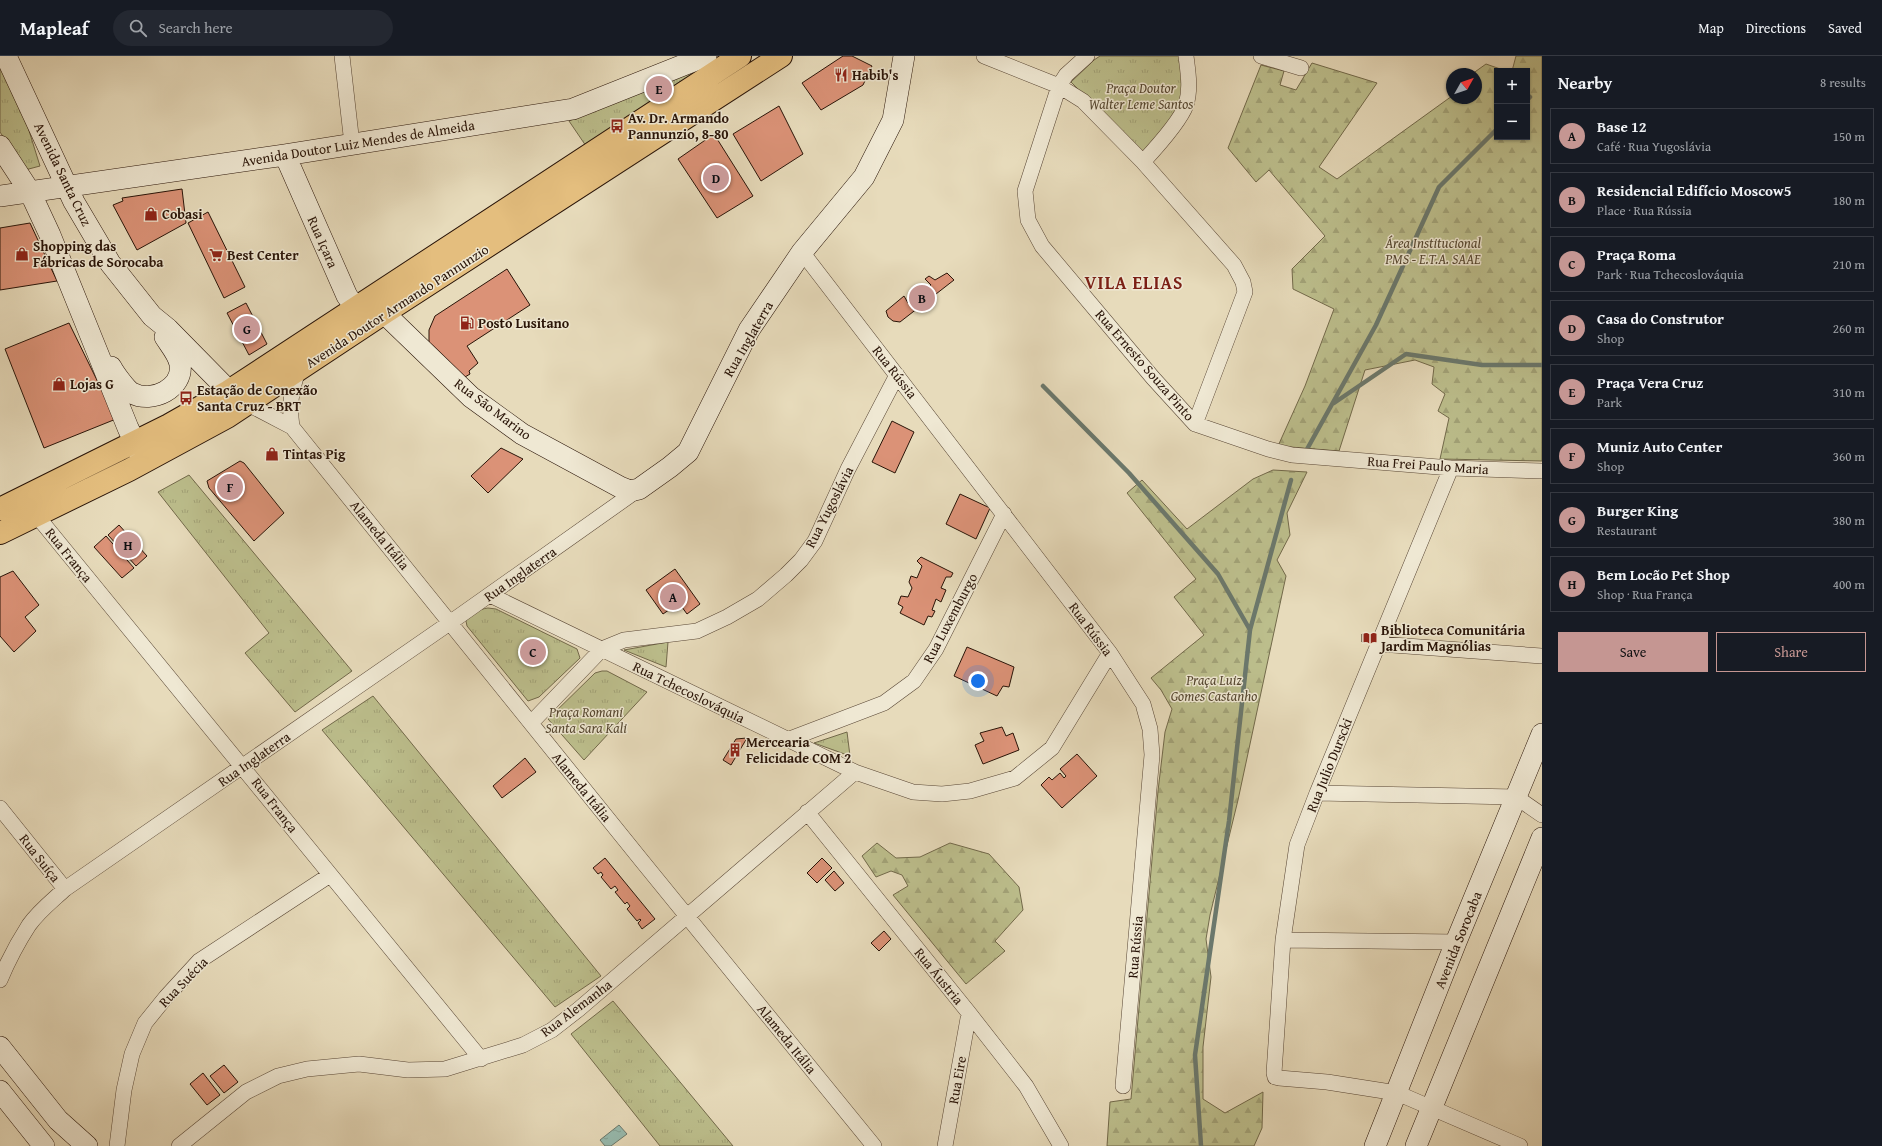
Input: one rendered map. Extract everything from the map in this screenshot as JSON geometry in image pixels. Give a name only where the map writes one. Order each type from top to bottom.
[{"type":"main road","name":"Avenida Santa Cruz","points":[[6,56],[66,187],[110,263],[152,316],[229,391],[248,404]]},
{"type":"main road","name":"Avenida Doutor Luiz Mendes de Almeida","points":[[0,196],[285,155],[573,109],[706,56]]},
{"type":"main road","name":"Avenida Doutor Armando Pannunzio","points":[[0,509],[135,443],[229,391],[740,56]]},
{"type":"main road","name":"Avenida Doutor Armando Pannunzio","points":[[0,533],[144,462],[248,404],[379,316],[781,56]]},
{"type":"main road","name":"Rua Inglaterra","points":[[639,489],[688,452],[749,330],[802,252],[864,177],[893,120],[904,56]]},
{"type":"main road","points":[[0,146],[30,192],[50,235],[144,462]]},
{"type":"main road","name":"Rua Içara","points":[[285,155],[347,296],[356,308],[365,316],[379,316]]},
{"type":"main road","points":[[50,235],[61,249],[113,371],[131,393],[141,396],[163,394],[172,387],[180,370],[177,356],[152,316]]},
{"type":"main road","name":"Rua São Marino","points":[[379,316],[471,397],[522,434],[620,487],[630,491],[639,489]]},
{"type":"main road","name":"Avenida Sorocaba","points":[[1375,1146],[1456,942],[1542,734]]},
{"type":"main road","points":[[1416,1146],[1542,838]]},
{"type":"main road","points":[[0,1047],[58,1120],[88,1146]]},
{"type":"main road","points":[[0,1091],[44,1146]]},
{"type":"street","points":[[342,56],[352,144]]},
{"type":"street","points":[[984,56],[1059,86],[1083,101],[1143,162],[1234,265],[1243,282],[1245,292],[1195,424]]},
{"type":"street","name":"Rua Ernesto Souza Pinto","points":[[1087,56],[1066,75],[1059,86],[1025,191],[1028,220],[1042,246],[1153,378],[1195,424],[1268,449],[1313,458]]},
{"type":"street","points":[[1143,162],[1165,138],[1186,106],[1189,82],[1186,56]]},
{"type":"street","points":[[1261,56],[1301,68]]},
{"type":"street","name":"Rua Rússia","points":[[802,252],[1110,653],[1143,704],[1150,729],[1152,755],[1123,1086]]},
{"type":"street","points":[[292,427],[290,409],[291,392],[298,371]]},
{"type":"street","name":"Rua Yugoslávia","points":[[531,723],[602,649],[624,640],[697,632],[758,599],[786,575],[801,560],[815,541],[848,469],[897,375]]},
{"type":"street","name":"Alameda Itália","points":[[248,404],[292,427],[874,1146]]},
{"type":"street","name":"Rua Frei Paulo Maria","points":[[1313,458],[1451,468],[1542,471]]},
{"type":"street","name":"Rua Julio Durscki","points":[[1397,1093],[1327,1082],[1275,1077],[1274,1073],[1283,940],[1297,845],[1451,468]]},
{"type":"street","name":"Rua Inglaterra","points":[[0,979],[12,954],[29,925],[41,911],[64,890],[490,595],[639,489]]},
{"type":"street","name":"Rua Luxemburgo","points":[[787,740],[884,703],[914,681],[936,649],[1004,514]]},
{"type":"street","name":"Rua França","points":[[37,516],[243,766],[481,1059]]},
{"type":"street","name":"Rua Tchecoslováquia","points":[[490,595],[855,772],[913,792],[942,794],[970,791],[1015,778],[1052,748],[1110,653]]},
{"type":"street","points":[[1379,644],[1542,656]]},
{"type":"street","name":"Rua Alemanha","points":[[179,1146],[246,1092],[278,1076],[307,1069],[359,1064],[408,1070],[445,1069],[523,1045],[552,1030],[579,1009],[855,772]]},
{"type":"street","points":[[1317,793],[1516,797],[1542,815]]},
{"type":"street","name":"Rua Suíça","points":[[0,808],[64,890]]},
{"type":"street","name":"Rua Áustria","points":[[807,812],[1026,1086],[1061,1146]]},
{"type":"street","name":"Rua Suécia","points":[[117,1146],[124,1090],[132,1054],[145,1023],[199,960],[330,875]]},
{"type":"street","points":[[1283,940],[1456,942]]},
{"type":"street","name":"Rua Eire","points":[[945,1146],[969,1013]]},
{"type":"street","points":[[1397,1093],[1520,1146]]},
{"type":"green space","name":"Praça Doutor Walter Leme Santos","points":[[1100,56],[1182,56],[1183,105],[1145,156],[1071,82]]},
{"type":"green space","name":"Área Institucional PMS - E.T.A. SAAE","points":[[1516,56],[1542,56],[1542,461],[1440,459],[1449,418],[1438,411],[1445,394],[1432,384],[1434,367],[1415,360],[1365,370],[1339,451],[1278,446],[1305,386],[1334,309],[1293,289],[1292,269],[1325,236],[1269,170],[1256,182],[1228,148],[1261,65],[1284,71],[1280,85],[1296,90],[1312,63],[1377,83],[1319,167],[1337,179],[1446,100],[1446,104],[1482,104],[1482,68],[1480,68],[1486,64],[1497,68],[1494,68],[1494,140],[1530,140],[1530,68],[1513,68]]},
{"type":"green space","points":[[722,57],[586,146],[569,121]]},
{"type":"green space","points":[[0,59],[21,105],[40,166],[25,170],[0,132]]},
{"type":"green space","name":"Praça Luiz Gomes Castanho","points":[[1273,470],[1307,472],[1287,513],[1290,535],[1277,560],[1286,576],[1238,800],[1210,915],[1206,939],[1211,977],[1203,1047],[1203,1099],[1225,1113],[1263,1092],[1262,1128],[1254,1146],[1107,1146],[1110,1102],[1131,1099],[1158,791],[1165,732],[1172,709],[1161,690],[1151,678],[1204,635],[1174,597],[1196,579],[1127,493],[1142,480],[1187,529],[1253,479]]},
{"type":"green space","points":[[189,475],[352,671],[295,712],[245,653],[269,633],[158,492]]},
{"type":"green space","points":[[488,608],[496,609],[577,649],[580,658],[539,697],[528,701],[467,626],[466,621],[471,616],[476,612]]},
{"type":"green space","points":[[668,642],[666,667],[624,650]]},
{"type":"green space","name":"Praça Romani Santa Sara Kali","points":[[607,671],[647,692],[584,760],[548,719],[595,673]]},
{"type":"green space","points":[[373,696],[601,976],[555,1007],[322,730]]},
{"type":"green space","points":[[847,732],[850,756],[814,743]]},
{"type":"green space","points":[[877,843],[896,858],[920,857],[950,843],[989,854],[1019,887],[1023,910],[995,941],[1005,951],[966,984],[893,895],[908,886],[902,875],[891,871],[876,877],[862,856]]},
{"type":"green space","points":[[613,1001],[733,1146],[660,1146],[571,1034]]},
{"type":"water","points":[[619,1125],[627,1134],[611,1146],[605,1146],[600,1140]]},
{"type":"building","name":"Habib's","points":[[843,56],[852,56],[872,66],[863,85],[821,110],[802,83]]},
{"type":"building","points":[[779,106],[803,154],[761,181],[733,134]]},
{"type":"building","points":[[714,134],[753,196],[717,218],[678,159]]},
{"type":"building","name":"Cobasi","points":[[182,189],[186,223],[137,250],[113,205],[123,201],[122,198]]},
{"type":"building","name":"Best Center","points":[[208,212],[245,287],[224,298],[188,223]]},
{"type":"building","name":"Shopping das Fábricas de Sorocaba","points":[[30,223],[57,281],[0,290],[0,228]]},
{"type":"building","name":"Posto Lusitano","points":[[507,269],[530,305],[467,346],[478,363],[469,371],[470,374],[465,377],[429,342],[429,330],[435,316]]},
{"type":"building","points":[[947,273],[954,280],[900,322],[893,321],[888,317],[886,311],[904,296],[908,303],[931,285],[925,279],[929,276],[935,280]]},
{"type":"building","points":[[246,303],[267,344],[249,355],[227,313]]},
{"type":"building","name":"Lojas G","points":[[69,323],[116,419],[44,448],[5,349]]},
{"type":"building","points":[[892,421],[914,432],[895,473],[872,462]]},
{"type":"building","points":[[501,448],[523,459],[488,493],[471,476]]},
{"type":"building","points":[[240,461],[244,463],[284,513],[254,541],[209,488],[207,481]]},
{"type":"building","points":[[960,494],[990,508],[976,539],[946,524]]},
{"type":"building","points":[[119,525],[147,556],[136,566],[108,535]]},
{"type":"building","points":[[106,536],[134,568],[122,578],[94,547]]},
{"type":"building","points":[[921,557],[953,573],[951,577],[946,577],[941,588],[946,590],[941,602],[936,599],[932,610],[935,611],[932,617],[928,616],[924,625],[900,613],[903,607],[898,604],[901,596],[908,597],[912,588],[909,582],[911,576],[917,578],[922,566],[917,561]]},
{"type":"building","points":[[675,569],[700,604],[687,614],[679,603],[663,614],[646,590]]},
{"type":"building","points":[[13,571],[39,605],[25,617],[36,631],[14,652],[0,636],[0,577]]},
{"type":"building","name":"Biblioteca Comunitária Jardim Magnólias","points":[[1362,634],[1379,634],[1376,643],[1362,642]]},
{"type":"building","points":[[967,647],[1014,667],[1009,687],[1003,686],[997,696],[954,676]]},
{"type":"building","points":[[1002,727],[1006,736],[1013,733],[1019,750],[983,764],[975,745],[984,741],[980,733]]},
{"type":"building","name":"Mercearia Felicidade COM 2","points":[[747,738],[731,765],[723,760],[736,739]]},
{"type":"building","points":[[1077,754],[1097,776],[1062,808],[1041,785],[1049,777],[1052,780],[1060,773],[1064,778],[1066,776],[1060,769]]},
{"type":"building","points":[[525,758],[536,772],[502,798],[493,786]]},
{"type":"building","points":[[605,858],[655,919],[642,929],[638,923],[641,920],[640,919],[637,921],[627,909],[630,906],[627,902],[625,904],[615,892],[618,890],[615,886],[611,889],[601,877],[603,875],[601,872],[598,874],[593,868]]},
{"type":"building","points":[[822,858],[832,868],[817,883],[807,873]]},
{"type":"building","points":[[834,871],[844,883],[835,891],[825,880]]},
{"type":"building","points":[[884,931],[891,939],[879,951],[871,943]]},
{"type":"building","points":[[224,1065],[238,1082],[224,1093],[210,1076]]},
{"type":"building","points":[[203,1073],[220,1095],[207,1105],[190,1084]]},
{"type":"waterway","points":[[1306,451],[1376,325],[1439,187],[1494,132]]},
{"type":"waterway","points":[[1334,403],[1406,354],[1482,365],[1542,365]]},
{"type":"waterway","points":[[1043,386],[1129,473],[1218,574],[1250,630]]},
{"type":"waterway","points":[[1201,1146],[1195,1055],[1229,821],[1250,630],[1291,480]]},
{"type":"place","name":"Habib's","points":[[841,75]]},
{"type":"place","name":"Praça Vera Cruz","points":[[659,89]]},
{"type":"place","name":"Av. Dr. Armando Pannunzio, 8-80","points":[[617,126]]},
{"type":"place","name":"Casa do Construtor","points":[[716,178]]},
{"type":"place","name":"Cobasi","points":[[151,214]]},
{"type":"place","name":"Shopping das Fábricas de Sorocaba","points":[[22,254]]},
{"type":"place","name":"Best Center","points":[[216,255]]},
{"type":"place","name":"Residencial Edifício Moscow5","points":[[922,298]]},
{"type":"place","name":"Posto Lusitano","points":[[467,323]]},
{"type":"place","name":"Burger King","points":[[247,329]]},
{"type":"place","name":"Lojas G","points":[[59,384]]},
{"type":"place","name":"Estação de Conexão Santa Cruz - BRT","points":[[186,398]]},
{"type":"place","name":"Tintas Pig","points":[[272,454]]},
{"type":"place","name":"Muniz Auto Center","points":[[230,487]]},
{"type":"place","name":"Bem Locão Pet Shop","points":[[128,545]]},
{"type":"place","name":"Base 12","points":[[673,597]]},
{"type":"place","name":"Biblioteca Comunitária Jardim Magnólias","points":[[1370,638]]},
{"type":"place","name":"Praça Roma","points":[[533,652]]},
{"type":"place","name":"Mercearia Felicidade COM 2","points":[[735,750]]},
{"type":"district","name":"VILA ELIAS","points":[[1134,282]]}]
